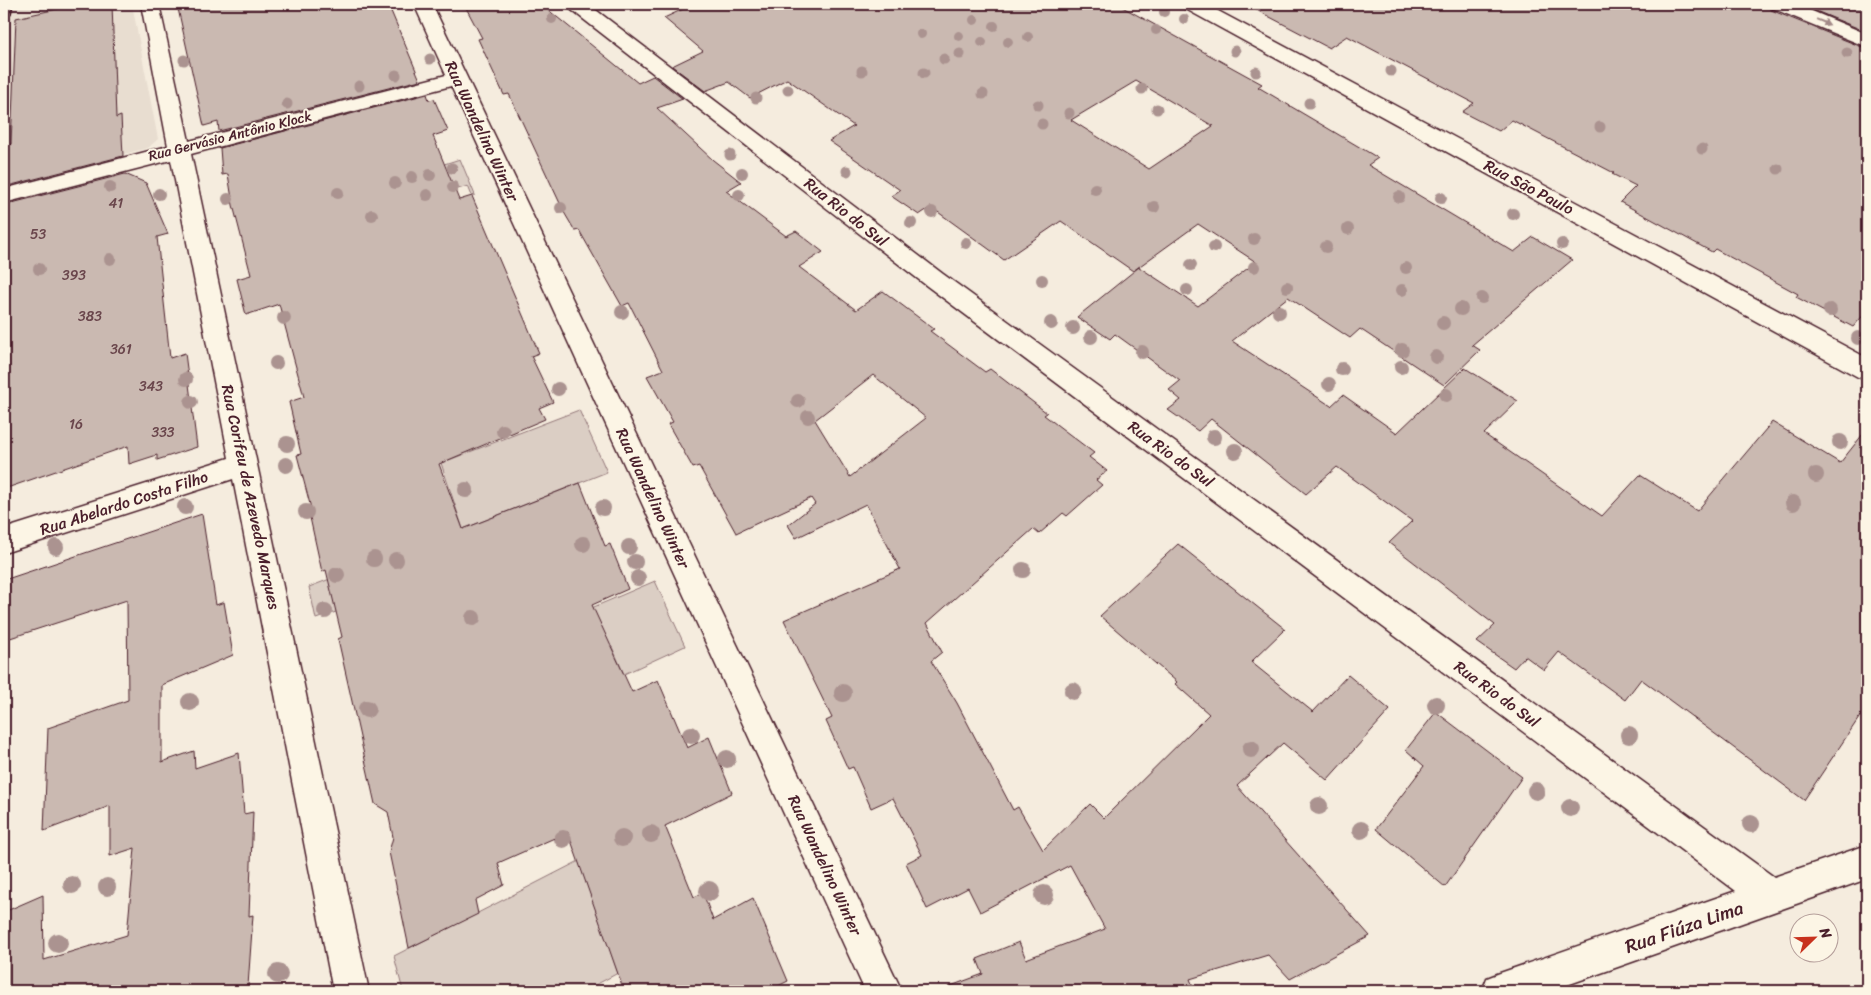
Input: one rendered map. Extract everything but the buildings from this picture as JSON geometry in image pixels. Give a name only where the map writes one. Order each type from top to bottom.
[{"type":"street","name":"Rua Corifeu de Azevedo Marques","points":[[150,4],[351,991]]},
{"type":"street","name":"Rua Wandelino Winter","points":[[423,4],[884,991]]},
{"type":"street","name":"Rua Rio do Sul","points":[[576,4],[935,280],[1771,896]]},
{"type":"street","name":"Rua São Paulo","points":[[1191,4],[1867,370]]},
{"type":"street","points":[[1779,4],[1867,41]]},
{"type":"street","name":"Rua Gervásio Antônio Klock","points":[[4,196],[457,78]]},
{"type":"street","name":"Rua Abelardo Costa Filho","points":[[4,542],[244,464]]},
{"type":"street","name":"Rua Fiúza Lima","points":[[1500,991],[1867,862]]},
{"type":"lane","points":[[4,4],[4,10]]},
{"type":"shaded area","points":[[12,4],[132,4],[158,139],[148,148],[4,185],[4,6]]},
{"type":"shaded area","points":[[460,159],[475,195],[472,196],[468,186],[411,203],[381,184]]},
{"type":"shaded area","points":[[579,410],[607,472],[463,529],[441,463]]},
{"type":"shaded area","points":[[398,553],[336,612],[316,619],[309,587]]},
{"type":"shaded area","points":[[655,581],[685,646],[624,674],[612,647],[535,632]]},
{"type":"shaded area","points":[[579,861],[618,973],[584,991],[403,991],[394,956]]}]
